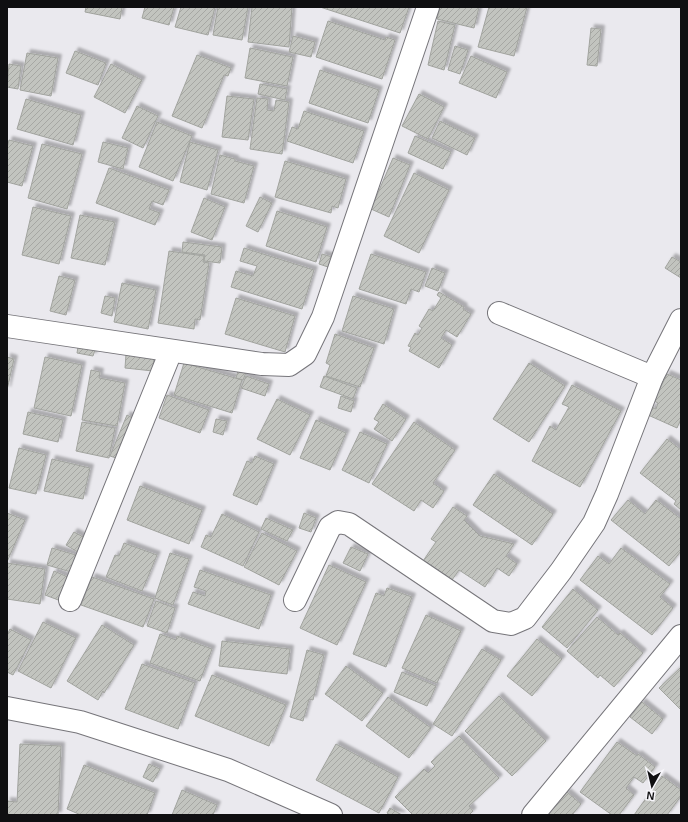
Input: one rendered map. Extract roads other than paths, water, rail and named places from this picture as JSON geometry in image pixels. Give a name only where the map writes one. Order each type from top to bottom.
[{"type":"street","points":[[7,326],[269,365],[289,365],[304,354],[323,317],[428,7]]},
{"type":"street","points":[[499,314],[652,376]]},
{"type":"street","points":[[295,600],[330,527],[338,522],[349,524],[493,620],[511,624],[525,618],[561,571],[594,523],[607,494],[652,376],[681,320]]},
{"type":"street","points":[[70,600],[172,351]]},
{"type":"street","points":[[533,815],[681,636]]},
{"type":"street","points":[[7,708],[80,722],[228,770],[331,815]]}]
